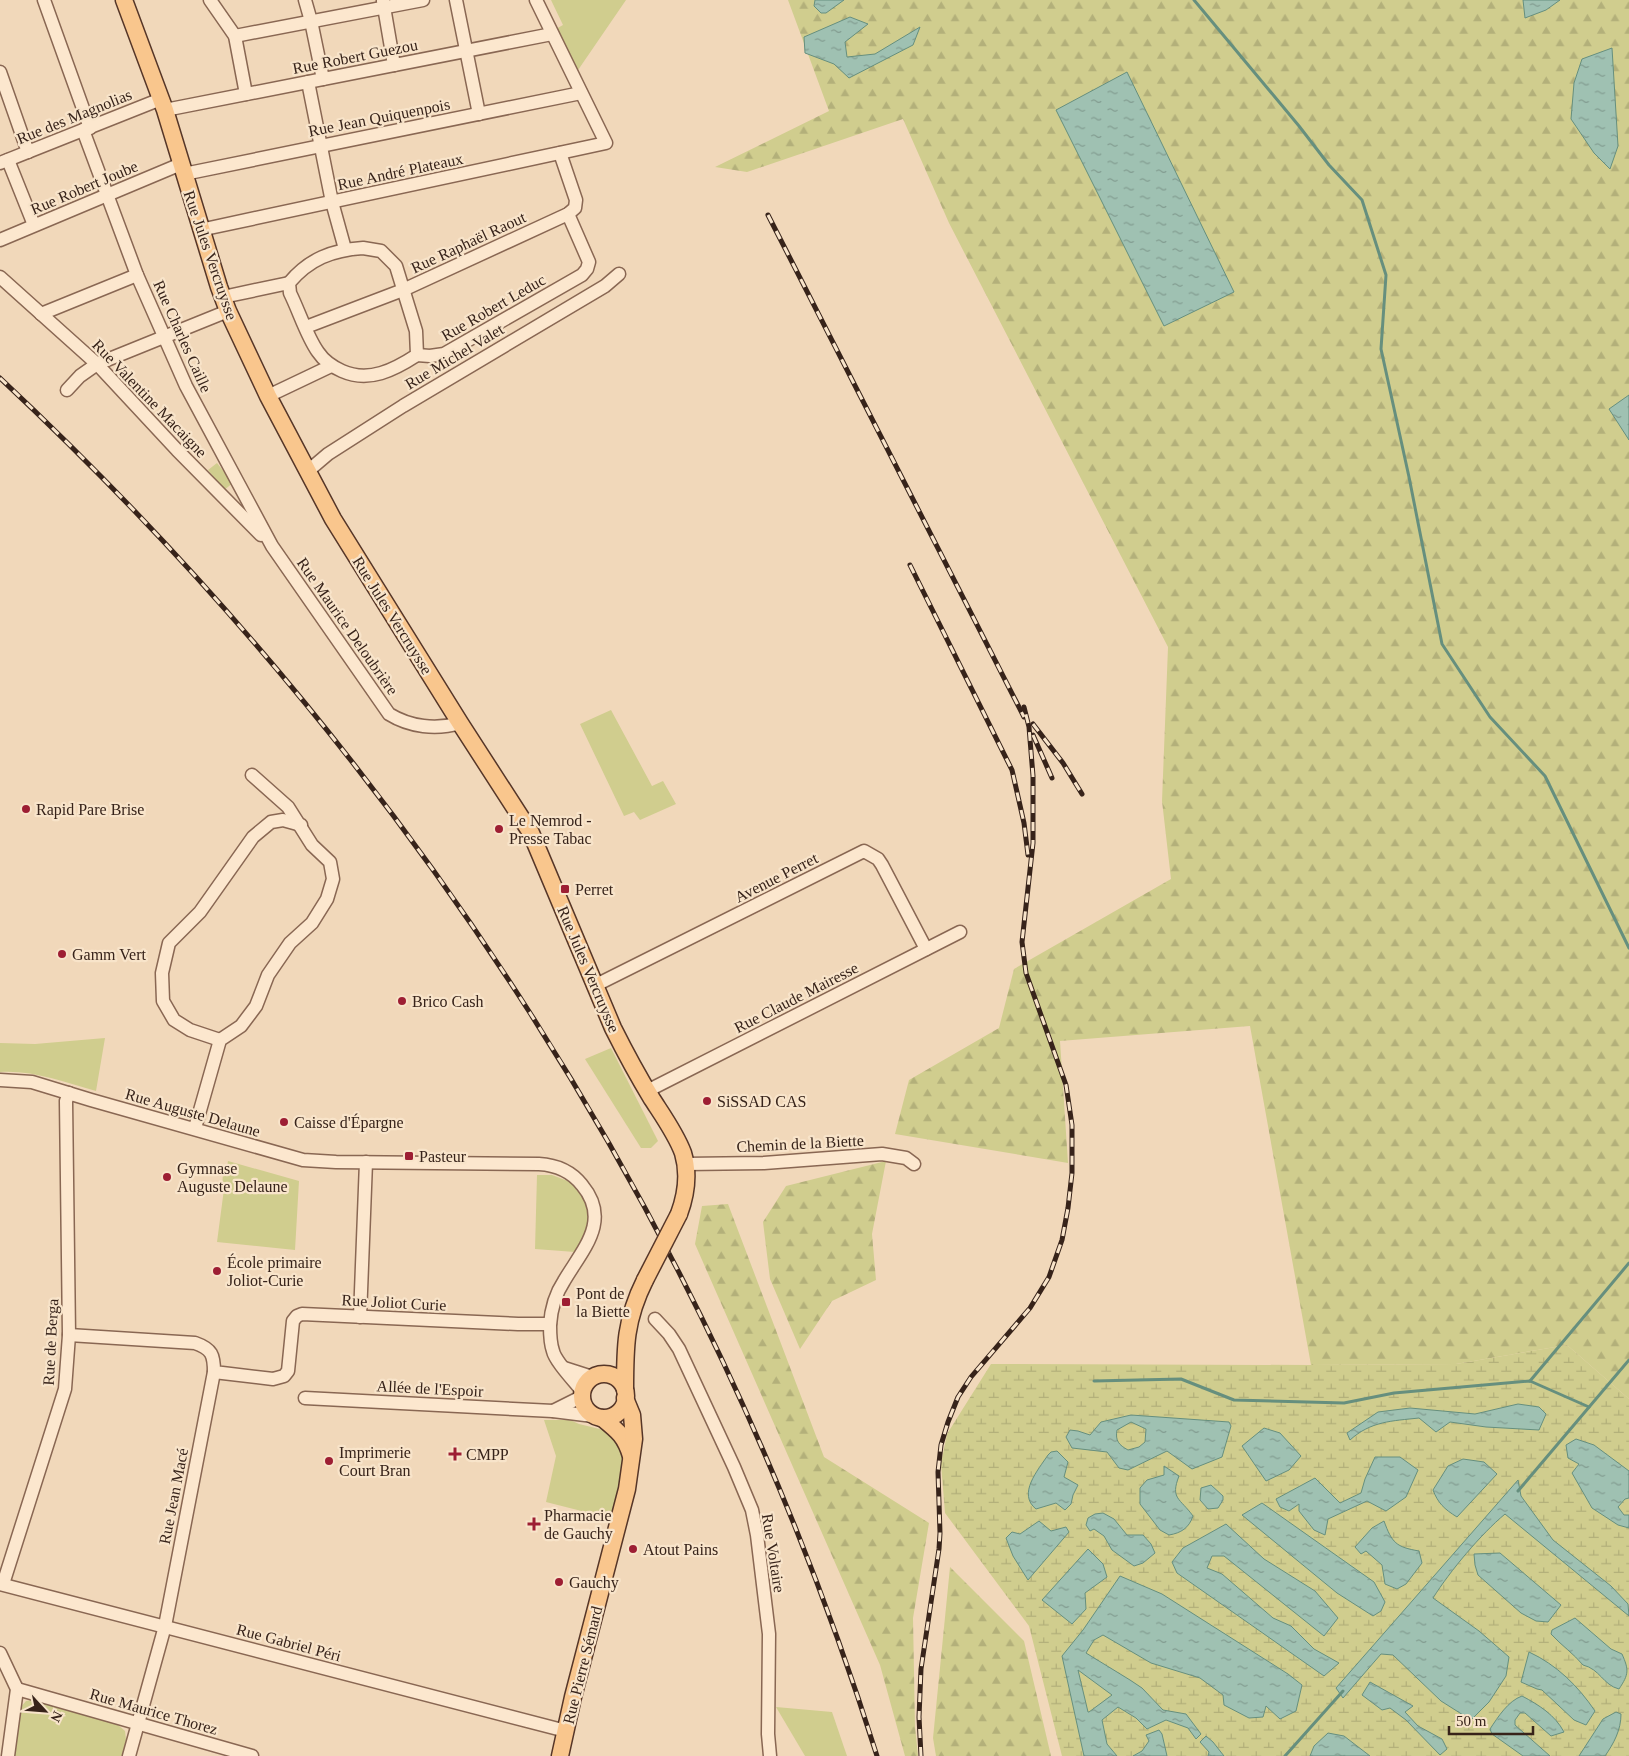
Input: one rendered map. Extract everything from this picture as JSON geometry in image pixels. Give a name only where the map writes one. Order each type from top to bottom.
[{"type":"main road","name":"Rue Jules Vercruysse","points":[[124,0],[163,105],[200,230],[226,304],[268,396],[337,525],[460,723],[531,832],[621,1045],[679,1144],[685,1164],[685,1191],[679,1214],[645,1280]]},
{"type":"main road","name":"Rue Pierre Sémard","points":[[560,1756],[573,1697],[616,1532],[632,1458],[634,1439],[632,1415],[625,1394],[625,1347],[632,1310],[645,1280]]},
{"type":"main road","points":[[625,1347],[614,1361],[588,1381],[582,1394],[585,1408],[622,1434],[628,1443],[632,1458]]},
{"type":"main road","points":[[596,1376],[613,1376],[618,1380],[625,1394],[620,1411],[615,1415],[598,1417]]},
{"type":"street","name":"Rue Charles Caille","points":[[44,0],[108,195],[163,337],[186,386],[272,546]]},
{"type":"street","points":[[210,0],[235,36],[246,94]]},
{"type":"street","points":[[305,0],[323,79]]},
{"type":"street","points":[[235,36],[383,4],[422,0]]},
{"type":"street","points":[[456,0],[480,114]]},
{"type":"street","points":[[536,0],[581,93]]},
{"type":"street","points":[[383,4],[394,65]]},
{"type":"street","name":"Rue Robert Guezou","points":[[163,105],[246,94],[552,34]]},
{"type":"street","points":[[0,72],[28,152]]},
{"type":"street","points":[[308,82],[332,202],[345,249]]},
{"type":"street","name":"Rue Jean Quiquenpois","points":[[182,169],[321,146],[581,93]]},
{"type":"street","name":"Rue André Plateaux","points":[[200,230],[606,143],[581,93]]},
{"type":"street","name":"Rue des Magnolias","points":[[4,162],[87,129],[163,105]]},
{"type":"street","points":[[560,153],[576,200],[575,208],[568,214]]},
{"type":"street","points":[[4,162],[34,226]]},
{"type":"street","name":"Rue Robert Joube","points":[[0,240],[108,195],[182,169]]},
{"type":"street","name":"Rue Raphaël Raout","points":[[289,283],[300,269],[316,260],[345,249],[363,248],[381,251],[396,266],[403,290],[568,214]]},
{"type":"street","name":"Rue Robert Leduc","points":[[403,290],[416,331],[417,356],[444,354],[582,275],[587,269],[588,262],[568,214]]},
{"type":"street","name":"Rue Michel Valet","points":[[308,471],[328,454],[403,406],[605,286],[619,274]]},
{"type":"street","points":[[41,314],[138,275]]},
{"type":"street","name":"Rue Valentine Macaigne","points":[[0,277],[98,364],[177,450],[272,546]]},
{"type":"street","points":[[67,390],[80,376],[98,364],[163,337],[226,304],[289,283],[290,293],[318,353],[331,366],[352,375],[369,376],[398,368],[417,356]]},
{"type":"street","points":[[306,327],[403,290]]},
{"type":"street","points":[[268,396],[331,366]]},
{"type":"street","name":"Rue Maurice Deloubrière","points":[[272,546],[389,714],[401,721],[430,727],[452,726],[460,723]]},
{"type":"street","points":[[195,1128],[220,1040],[241,1026],[256,1006],[268,975],[290,943],[312,923],[327,900],[334,880],[330,862],[312,845],[288,807],[252,775]]},
{"type":"street","points":[[220,1040],[190,1030],[174,1020],[163,1001],[162,973],[169,943],[200,912],[254,837],[271,822],[283,820],[301,825]]},
{"type":"street","name":"Avenue Perret","points":[[596,985],[864,851],[878,858],[926,949]]},
{"type":"street","name":"Rue Claude Mairesse","points":[[647,1091],[960,932]]},
{"type":"street","name":"Rue Auguste Delaune","points":[[0,1080],[25,1080],[294,1158],[315,1161],[539,1164],[559,1168],[571,1174],[585,1189],[593,1206],[595,1219],[591,1238],[558,1293],[550,1324]]},
{"type":"street","name":"Rue de Berga","points":[[2,1584],[65,1389],[69,1335],[66,1101],[68,1093]]},
{"type":"street","name":"Chemin de la Biette","points":[[685,1164],[764,1163],[882,1154],[906,1158],[914,1164]]},
{"type":"street","points":[[360,1317],[366,1162]]},
{"type":"street","name":"Rue Joliot Curie","points":[[214,1372],[273,1379],[284,1376],[290,1365],[293,1321],[296,1316],[302,1314],[550,1324]]},
{"type":"street","name":"Rue Voltaire","points":[[655,1319],[670,1334],[679,1349],[752,1510],[757,1535],[769,1634],[768,1734],[770,1756]]},
{"type":"street","points":[[550,1324],[553,1352],[582,1394],[553,1411]]},
{"type":"street","points":[[69,1335],[194,1343],[208,1350],[214,1358],[214,1372]]},
{"type":"street","points":[[564,1368],[596,1376]]},
{"type":"street","name":"Rue Jean Macé","points":[[129,1756],[165,1626],[214,1372]]},
{"type":"street","name":"Allée de l'Espoir","points":[[305,1398],[553,1411],[598,1417]]},
{"type":"street","name":"Rue Gabriel Péri","points":[[2,1584],[566,1731]]},
{"type":"street","points":[[0,1653],[17,1689],[8,1756]]},
{"type":"street","name":"Rue Maurice Thorez","points":[[17,1689],[252,1756]]},
{"type":"green space","points":[[551,0],[626,0],[576,73],[554,30],[563,25]]},
{"type":"green space","points":[[788,0],[1629,0],[1629,1399],[1567,1345],[1456,1364],[1311,1365],[1250,1026],[1060,1041],[1068,1163],[895,1134],[909,1080],[999,1028],[1014,969],[1171,879],[1162,801],[1168,647],[949,223],[903,119],[747,172],[715,167],[829,111]]},
{"type":"green space","points":[[217,463],[233,483],[224,490],[208,470]]},
{"type":"green space","points":[[611,710],[652,786],[663,781],[676,804],[640,820],[634,812],[624,816],[580,724]]},
{"type":"green space","points":[[105,1038],[96,1091],[36,1075],[0,1072],[0,1043],[35,1044]]},
{"type":"green space","points":[[611,1048],[658,1141],[651,1148],[641,1148],[585,1059]]},
{"type":"green space","points":[[228,1161],[299,1181],[295,1250],[217,1242],[224,1189],[222,1188],[223,1173],[226,1173]]},
{"type":"green space","points":[[886,1161],[872,1234],[876,1280],[832,1301],[800,1349],[770,1279],[763,1222],[786,1186]]},
{"type":"green space","points":[[537,1175],[552,1175],[573,1183],[587,1202],[589,1224],[575,1252],[535,1249]]},
{"type":"green space","points":[[728,1204],[824,1457],[929,1523],[913,1618],[915,1727],[918,1756],[905,1756],[880,1665],[695,1244],[702,1206]]},
{"type":"green space","points":[[1567,1345],[1629,1399],[1629,1756],[1370,1756],[1344,1737],[1314,1746],[1310,1756],[1062,1756],[1029,1626],[945,1513],[941,1464],[947,1434],[991,1364],[1456,1364]]},
{"type":"green space","points":[[544,1420],[570,1420],[608,1431],[625,1441],[623,1469],[613,1519],[546,1502],[556,1456]]},
{"type":"green space","points":[[950,1567],[1024,1641],[1051,1756],[936,1756],[933,1738]]},
{"type":"green space","points":[[32,1700],[118,1725],[125,1731],[126,1740],[122,1756],[14,1756],[20,1708],[26,1701]]},
{"type":"green space","points":[[776,1707],[832,1712],[847,1756],[805,1756]]},
{"type":"water","points":[[815,0],[844,0],[826,13],[821,13],[814,6]]},
{"type":"water","points":[[1523,0],[1560,0],[1546,10],[1525,18]]},
{"type":"water","points":[[850,17],[868,24],[845,42],[847,57],[875,54],[920,27],[913,45],[849,78],[834,64],[805,53],[804,37]]},
{"type":"water","points":[[1612,48],[1618,146],[1610,169],[1594,153],[1571,119],[1574,83],[1582,59]]},
{"type":"water","points":[[1127,72],[1234,292],[1164,326],[1056,110]]},
{"type":"water","points":[[1629,395],[1629,440],[1609,409]]},
{"type":"water","points":[[1518,1404],[1539,1407],[1546,1414],[1539,1430],[1486,1427],[1450,1422],[1436,1432],[1419,1418],[1374,1425],[1350,1440],[1347,1433],[1378,1412],[1410,1408],[1475,1414]]},
{"type":"water","points":[[1131,1415],[1229,1422],[1231,1426],[1222,1457],[1192,1469],[1167,1451],[1128,1470],[1119,1468],[1107,1452],[1072,1448],[1066,1437],[1070,1430],[1090,1435],[1101,1422]],"holes":[[[1131,1422],[1146,1429],[1145,1442],[1139,1447],[1128,1450],[1117,1440],[1117,1430]]]},
{"type":"water","points":[[1264,1428],[1280,1433],[1301,1456],[1289,1470],[1266,1481],[1242,1446]]},
{"type":"water","points":[[1576,1439],[1594,1445],[1629,1471],[1629,1498],[1625,1499],[1618,1507],[1624,1515],[1629,1515],[1629,1528],[1618,1525],[1592,1508],[1572,1473],[1579,1464],[1568,1458],[1566,1445]]},
{"type":"water","points":[[1057,1451],[1068,1462],[1064,1477],[1078,1485],[1071,1504],[1065,1510],[1056,1503],[1036,1509],[1028,1496],[1031,1482],[1048,1455],[1051,1452]]},
{"type":"water","points":[[1375,1457],[1400,1457],[1418,1470],[1406,1497],[1386,1511],[1367,1501],[1328,1519],[1325,1535],[1314,1530],[1299,1511],[1299,1504],[1289,1511],[1280,1507],[1276,1499],[1315,1478],[1340,1503],[1361,1493]]},
{"type":"water","points":[[1463,1459],[1484,1462],[1497,1474],[1457,1517],[1442,1505],[1433,1490],[1448,1466]]},
{"type":"water","points":[[1164,1466],[1179,1476],[1176,1484],[1176,1494],[1193,1516],[1184,1529],[1169,1535],[1160,1530],[1140,1504],[1140,1488],[1147,1480],[1164,1475]]},
{"type":"water","points":[[1518,1480],[1521,1496],[1553,1540],[1611,1586],[1628,1604],[1629,1616],[1505,1514],[1466,1553],[1433,1598],[1479,1631],[1509,1657],[1506,1676],[1489,1702],[1471,1720],[1441,1701],[1393,1655],[1381,1654],[1343,1698],[1336,1688]]},
{"type":"water","points":[[1211,1485],[1223,1496],[1223,1500],[1218,1508],[1208,1509],[1200,1500],[1201,1488]]},
{"type":"water","points":[[1262,1503],[1374,1582],[1385,1602],[1381,1611],[1373,1616],[1337,1593],[1242,1515]]},
{"type":"water","points":[[1103,1513],[1114,1519],[1127,1535],[1143,1535],[1151,1544],[1155,1553],[1143,1563],[1134,1566],[1112,1550],[1104,1536],[1094,1529],[1090,1531],[1086,1525],[1088,1518],[1095,1514]]},
{"type":"water","points":[[1039,1521],[1051,1531],[1066,1527],[1069,1532],[1028,1580],[1013,1556],[1006,1538],[1012,1532],[1020,1534]]},
{"type":"water","points":[[1384,1521],[1396,1543],[1405,1548],[1419,1551],[1422,1563],[1406,1584],[1397,1589],[1385,1584],[1382,1565],[1366,1551],[1361,1554],[1355,1547],[1372,1528]]},
{"type":"water","points":[[1226,1524],[1264,1559],[1315,1591],[1338,1618],[1324,1636],[1224,1556],[1212,1556],[1207,1568],[1222,1574],[1273,1618],[1291,1626],[1314,1649],[1339,1663],[1324,1676],[1177,1573],[1172,1562],[1183,1548]]},
{"type":"water","points":[[1088,1549],[1103,1564],[1107,1577],[1085,1593],[1086,1609],[1072,1624],[1042,1600]]},
{"type":"water","points":[[1500,1553],[1561,1605],[1548,1622],[1536,1621],[1521,1613],[1478,1575],[1474,1554]]},
{"type":"water","points":[[1120,1576],[1162,1594],[1288,1674],[1302,1685],[1296,1711],[1280,1719],[1266,1706],[1263,1717],[1249,1718],[1224,1705],[1223,1695],[1200,1678],[1151,1663],[1103,1635],[1094,1640],[1086,1653],[1142,1688],[1163,1710],[1186,1714],[1201,1734],[1196,1739],[1188,1728],[1166,1720],[1147,1729],[1136,1718],[1118,1707],[1102,1720],[1107,1744],[1117,1756],[1084,1756],[1062,1656],[1083,1630]],"holes":[[[1078,1670],[1112,1695],[1088,1712]]]},
{"type":"water","points":[[1575,1618],[1611,1649],[1622,1654],[1627,1672],[1619,1689],[1609,1684],[1594,1670],[1583,1665],[1551,1634],[1552,1630]]},
{"type":"water","points":[[1529,1652],[1558,1670],[1588,1702],[1595,1711],[1586,1725],[1574,1720],[1542,1690],[1521,1682]]},
{"type":"water","points":[[1370,1682],[1413,1706],[1405,1712],[1418,1726],[1442,1739],[1447,1749],[1440,1755],[1406,1720],[1390,1708],[1382,1710],[1362,1695]]},
{"type":"water","points":[[1522,1696],[1546,1711],[1556,1720],[1564,1732],[1551,1736],[1525,1713],[1520,1713],[1515,1720],[1515,1725],[1550,1756],[1523,1756],[1492,1734],[1490,1729],[1500,1715],[1508,1705]]},
{"type":"water","points":[[1616,1712],[1621,1714],[1620,1725],[1614,1741],[1605,1756],[1579,1756],[1603,1719]]},
{"type":"water","points":[[1159,1730],[1162,1734],[1167,1756],[1133,1756],[1142,1751],[1149,1741],[1146,1735]]},
{"type":"water","points":[[1328,1733],[1344,1736],[1370,1756],[1310,1756],[1314,1746]]},
{"type":"water","points":[[1206,1736],[1224,1756],[1208,1756],[1209,1752],[1200,1742]]},
{"type":"waterway","points":[[1194,0],[1329,165],[1362,200],[1386,275],[1381,349],[1409,477],[1442,644],[1490,717],[1545,776],[1629,948]]},
{"type":"waterway","points":[[1530,1381],[1629,1263]]},
{"type":"waterway","points":[[1518,1491],[1629,1360]]},
{"type":"waterway","points":[[1094,1381],[1181,1379],[1234,1400],[1344,1403],[1394,1393],[1530,1381],[1589,1407]]},
{"type":"waterway","points":[[1285,1756],[1343,1691]]},
{"type":"railway","points":[[768,215],[1024,717]]},
{"type":"railway","points":[[0,378],[147,524],[285,679],[412,841],[528,1010],[633,1186],[727,1370],[808,1560],[877,1756]]},
{"type":"railway","points":[[910,565],[1012,770],[1024,823],[1028,855]]},
{"type":"railway","points":[[921,1756],[919,1717],[921,1669],[939,1549],[938,1472],[941,1445],[958,1397],[971,1377],[1030,1308],[1049,1277],[1062,1240],[1072,1173],[1072,1125],[1066,1085],[1026,973],[1022,942],[1033,843],[1033,776],[1029,727],[1024,707]]},
{"type":"railway","points":[[1033,724],[1063,763],[1082,794]]},
{"type":"railway","points":[[1033,735],[1052,778]]},
{"type":"place","name":"Rapid Pare Brise","points":[[26,809]]},
{"type":"place","name":"Le Nemrod - Presse Tabac","points":[[499,829]]},
{"type":"place","name":"Perret","points":[[565,889]]},
{"type":"place","name":"Gamm Vert","points":[[62,954]]},
{"type":"place","name":"Brico Cash","points":[[402,1001]]},
{"type":"place","name":"SiSSAD CAS","points":[[707,1101]]},
{"type":"place","name":"Caisse d'Épargne","points":[[284,1122]]},
{"type":"place","name":"Pasteur","points":[[409,1156]]},
{"type":"place","name":"Gymnase Auguste Delaune","points":[[167,1177]]},
{"type":"place","name":"École primaire Joliot-Curie","points":[[217,1271]]},
{"type":"place","name":"Pont de la Biette","points":[[566,1302]]},
{"type":"place","name":"CMPP","points":[[455,1454]]},
{"type":"place","name":"Imprimerie Court Bran","points":[[329,1461]]},
{"type":"place","name":"Pharmacie de Gauchy","points":[[534,1524]]},
{"type":"place","name":"Atout Pains","points":[[633,1549]]},
{"type":"place","name":"Gauchy","points":[[559,1582]]}]
